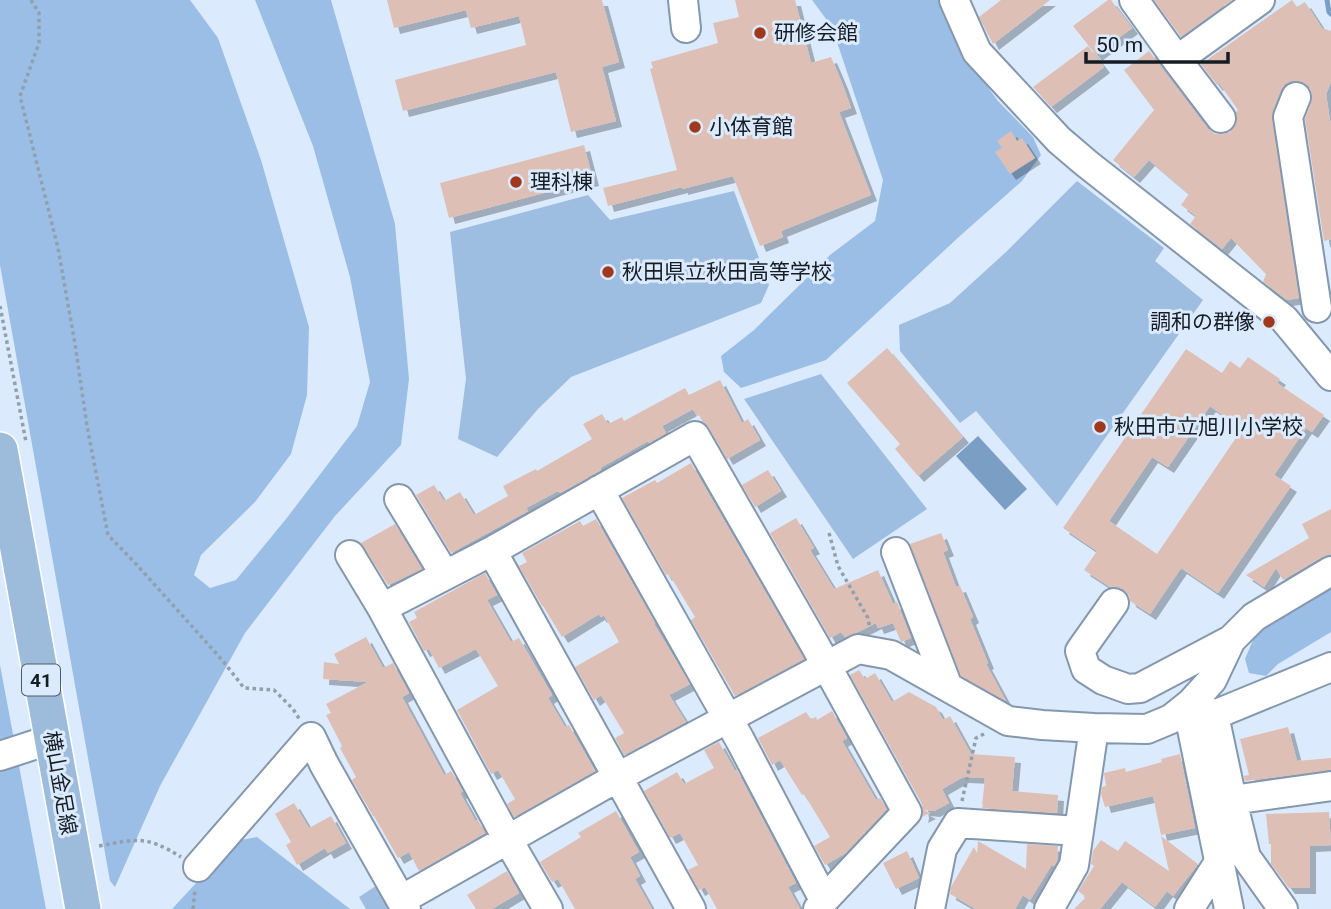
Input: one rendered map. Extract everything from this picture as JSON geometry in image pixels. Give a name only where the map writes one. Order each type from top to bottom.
[{"type":"main road","name":"横山金足線","points":[[0,450],[83,909]]},
{"type":"street","points":[[683,0],[686,29]]},
{"type":"street","points":[[1134,0],[1221,118]]},
{"type":"street","points":[[1177,60],[1260,0]]},
{"type":"street","points":[[963,4],[977,52],[1059,140],[1284,319],[1331,376]]},
{"type":"street","points":[[1284,319],[1324,306],[1288,117],[1296,97]]},
{"type":"street","points":[[382,608],[492,551],[599,490],[695,436],[907,812],[821,905],[726,718],[599,490]]},
{"type":"street","points":[[399,499],[445,575]]},
{"type":"street","points":[[492,551],[691,909]]},
{"type":"street","points":[[896,552],[948,687]]},
{"type":"street","points":[[350,555],[548,909]]},
{"type":"street","points":[[1114,603],[1080,650],[1086,669],[1103,680],[1128,689],[1140,688],[1231,640],[1254,617],[1331,571]]},
{"type":"street","points":[[1229,909],[1192,729],[1231,640]]},
{"type":"street","points":[[198,867],[311,737],[403,904],[618,777],[858,649],[891,655],[1007,721],[1094,728],[1147,729],[1331,667]]},
{"type":"street","points":[[1202,709],[1232,800],[1246,857],[1283,909]]},
{"type":"street","points":[[1048,909],[1074,865],[1094,728]]},
{"type":"street","points":[[0,756],[52,739]]},
{"type":"street","points":[[1232,800],[1331,786]]},
{"type":"street","points":[[930,909],[942,849],[958,823],[1078,831]]},
{"type":"street","points":[[1189,909],[1219,862]]},
{"type":"path","points":[[31,0],[39,13],[39,43],[20,96],[58,248],[108,536],[149,578],[244,688],[274,691],[293,709],[311,737]]},
{"type":"path","points":[[829,533],[838,566],[868,618],[875,652]]},
{"type":"path","points":[[958,823],[976,738],[1007,721]]},
{"type":"path","points":[[72,850],[136,839],[163,845],[198,867],[193,909]]},
{"type":"shaded area","points":[[0,0],[190,0],[218,38],[261,160],[309,327],[307,395],[291,454],[255,502],[201,555],[194,575],[210,588],[236,580],[286,519],[357,426],[370,382],[350,277],[313,146],[255,0],[331,0],[395,224],[409,379],[401,445],[335,516],[245,633],[160,786],[115,887],[110,881],[0,265]]},
{"type":"shaded area","points":[[812,0],[938,0],[971,64],[998,101],[1033,137],[1041,155],[1022,181],[826,360],[741,388],[724,372],[721,356],[754,330],[830,255],[875,221],[883,180],[832,27]]},
{"type":"shaded area","points":[[1077,181],[1164,248],[1155,261],[1203,300],[1057,506],[976,411],[960,423],[900,351],[899,325],[950,303]]},
{"type":"shaded area","points":[[734,191],[769,285],[761,303],[571,377],[538,409],[497,457],[458,439],[466,379],[450,232],[588,195],[610,220]]},
{"type":"shaded area","points":[[821,374],[927,509],[853,559],[744,399]]},
{"type":"shaded area","points":[[978,436],[1027,489],[1005,510],[956,456]]},
{"type":"shaded area","points":[[1331,582],[1331,632],[1278,664],[1266,676],[1249,673],[1245,659],[1253,640],[1275,618]]},
{"type":"shaded area","points":[[0,665],[46,909],[0,909]]},
{"type":"shaded area","points":[[257,837],[350,909],[172,909],[235,841]]},
{"type":"shaded area","points":[[379,884],[393,909],[366,909],[359,897]]},
{"type":"building","points":[[387,0],[602,0],[619,62],[602,67],[616,121],[571,132],[556,72],[403,111],[395,80],[526,45],[519,16],[471,28],[466,10],[394,28]]},
{"type":"building","points":[[735,0],[795,0],[811,63],[831,57],[842,83],[851,108],[839,112],[871,195],[781,231],[783,237],[760,246],[733,176],[608,206],[603,188],[677,170],[650,69],[653,68],[651,62],[718,43],[713,23],[739,17]]},
{"type":"building","points":[[1001,0],[1050,0],[993,44],[979,17]]},
{"type":"building","points":[[1111,0],[1132,28],[1096,55],[1073,26]]},
{"type":"building","points":[[1154,0],[1232,0],[1181,37]]},
{"type":"building","points":[[1292,0],[1297,7],[1305,2],[1322,28],[1331,31],[1331,82],[1326,94],[1331,127],[1331,239],[1324,241],[1305,119],[1312,94],[1309,86],[1293,81],[1285,84],[1281,90],[1272,119],[1299,298],[1287,300],[1263,282],[1266,274],[1231,238],[1222,249],[1190,224],[1196,216],[1181,205],[1189,194],[1149,160],[1134,177],[1113,160],[1154,110],[1124,70],[1149,51],[1208,129],[1215,134],[1230,132],[1236,124],[1238,110],[1219,83],[1217,85],[1201,64]]},
{"type":"building","points":[[1088,46],[1104,67],[1051,107],[1033,87]]},
{"type":"building","points":[[1011,131],[1017,141],[1022,138],[1035,158],[1010,174],[995,152],[1002,148],[997,141]]},
{"type":"building","name":"理科棟","points":[[584,145],[593,180],[449,218],[440,183]]},
{"type":"building","points":[[887,348],[963,437],[918,476],[895,449],[900,444],[847,383]]},
{"type":"building","points":[[1186,349],[1222,373],[1230,361],[1240,368],[1248,357],[1280,379],[1277,383],[1324,415],[1312,432],[1306,428],[1274,475],[1291,486],[1218,593],[1181,568],[1150,614],[1130,601],[1129,595],[1123,589],[1110,587],[1084,570],[1097,551],[1063,528]],"holes":[[[1210,406],[1242,429],[1157,554],[1109,521],[1152,457],[1168,467]]]},
{"type":"building","points":[[720,380],[742,423],[748,419],[760,440],[727,459],[709,428],[693,409],[662,426],[666,433],[560,493],[558,491],[526,508],[528,511],[451,553],[416,495],[434,485],[444,501],[460,492],[474,515],[508,496],[503,486],[536,469],[537,471],[592,439],[583,424],[602,414],[608,424],[622,417],[624,421],[685,388],[689,395]]},
{"type":"building","points":[[691,463],[804,659],[735,696],[691,620],[695,617],[669,574],[666,575],[622,498],[655,480],[657,483]]},
{"type":"building","points":[[768,470],[781,491],[755,507],[742,485]]},
{"type":"building","points":[[1331,509],[1331,554],[1283,580],[1276,568],[1264,587],[1246,575],[1309,538],[1302,524]]},
{"type":"building","points":[[796,518],[814,548],[810,550],[834,589],[878,570],[893,604],[897,602],[911,638],[901,642],[893,623],[878,628],[876,623],[845,637],[841,632],[830,638],[770,533]]},
{"type":"building","points":[[596,519],[690,684],[669,695],[686,722],[624,755],[615,738],[624,733],[601,695],[594,700],[575,667],[619,642],[604,615],[601,617],[599,614],[562,637],[519,566],[527,562],[522,553],[580,521],[583,526]]},
{"type":"building","points":[[395,524],[422,569],[388,585],[361,543]]},
{"type":"building","points":[[941,533],[948,550],[943,552],[956,587],[960,586],[973,617],[970,619],[988,663],[986,664],[1006,701],[961,676],[910,544]]},
{"type":"building","points":[[485,573],[497,595],[487,600],[511,642],[519,638],[552,695],[548,698],[565,727],[569,725],[595,771],[514,817],[507,804],[515,799],[498,770],[491,774],[457,710],[498,686],[476,649],[439,668],[429,649],[424,651],[409,622],[417,618],[414,612]]},
{"type":"building","points":[[366,637],[383,668],[393,663],[409,693],[402,697],[444,775],[451,771],[463,791],[460,793],[485,833],[419,871],[409,852],[398,858],[352,780],[356,777],[326,715],[331,713],[326,704],[368,682],[323,679],[324,662],[339,664],[334,654]]},
{"type":"building","points":[[859,670],[865,679],[875,673],[892,702],[909,692],[936,707],[943,720],[950,716],[971,754],[1015,757],[1012,791],[1058,795],[1057,813],[982,808],[985,778],[963,777],[942,789],[949,803],[934,811],[924,810],[930,813],[922,817],[922,804],[850,675]]},
{"type":"building","points":[[832,711],[847,738],[842,741],[876,800],[880,798],[887,809],[846,853],[825,865],[814,846],[830,837],[780,760],[772,765],[758,738],[806,712],[811,719],[816,717],[817,720]]},
{"type":"building","points":[[1288,727],[1297,761],[1331,758],[1331,770],[1245,781],[1244,776],[1249,775],[1240,739]]},
{"type":"building","points":[[719,742],[735,771],[737,770],[796,883],[788,887],[800,909],[717,909],[705,887],[699,890],[688,870],[698,865],[680,833],[670,838],[644,791],[677,772],[684,784],[714,768],[704,750]]},
{"type":"building","points":[[1180,754],[1195,828],[1161,835],[1153,796],[1105,807],[1101,794],[1102,787],[1106,786],[1104,773],[1125,768],[1126,772]]},
{"type":"building","points":[[294,803],[309,828],[331,816],[346,843],[328,853],[325,848],[297,865],[286,845],[291,842],[275,814]]},
{"type":"building","points":[[616,811],[639,852],[630,857],[640,876],[635,879],[652,909],[575,909],[558,879],[552,882],[540,862],[581,837],[578,833]]},
{"type":"building","points":[[1329,812],[1331,845],[1310,846],[1310,888],[1289,888],[1271,864],[1266,814]]},
{"type":"building","points":[[1161,836],[1198,864],[1173,896],[1167,891],[1155,907],[1122,882],[1100,909],[1074,909],[1086,897],[1078,891],[1094,866],[1091,864],[1093,851],[1101,840],[1118,851],[1125,841],[1169,871]]},
{"type":"building","points":[[978,841],[1026,869],[1027,844],[1058,846],[1057,861],[1030,900],[1023,895],[1015,909],[976,909],[950,894],[951,887],[974,847],[977,853]]},
{"type":"building","points":[[907,851],[919,878],[896,889],[883,863]]},
{"type":"building","points":[[507,871],[519,893],[492,909],[476,909],[467,895]]},
{"type":"waterway","points":[[1327,0],[1331,14]]},
{"type":"place","name":"研修会館","points":[[760,33]]},
{"type":"place","name":"小体育館","points":[[695,127]]},
{"type":"place","name":"理科棟","points":[[516,182]]},
{"type":"place","name":"秋田県立秋田高等学校","points":[[608,272]]},
{"type":"place","name":"調和の群像","points":[[1269,322]]},
{"type":"place","name":"秋田市立旭川小学校","points":[[1100,427]]}]
